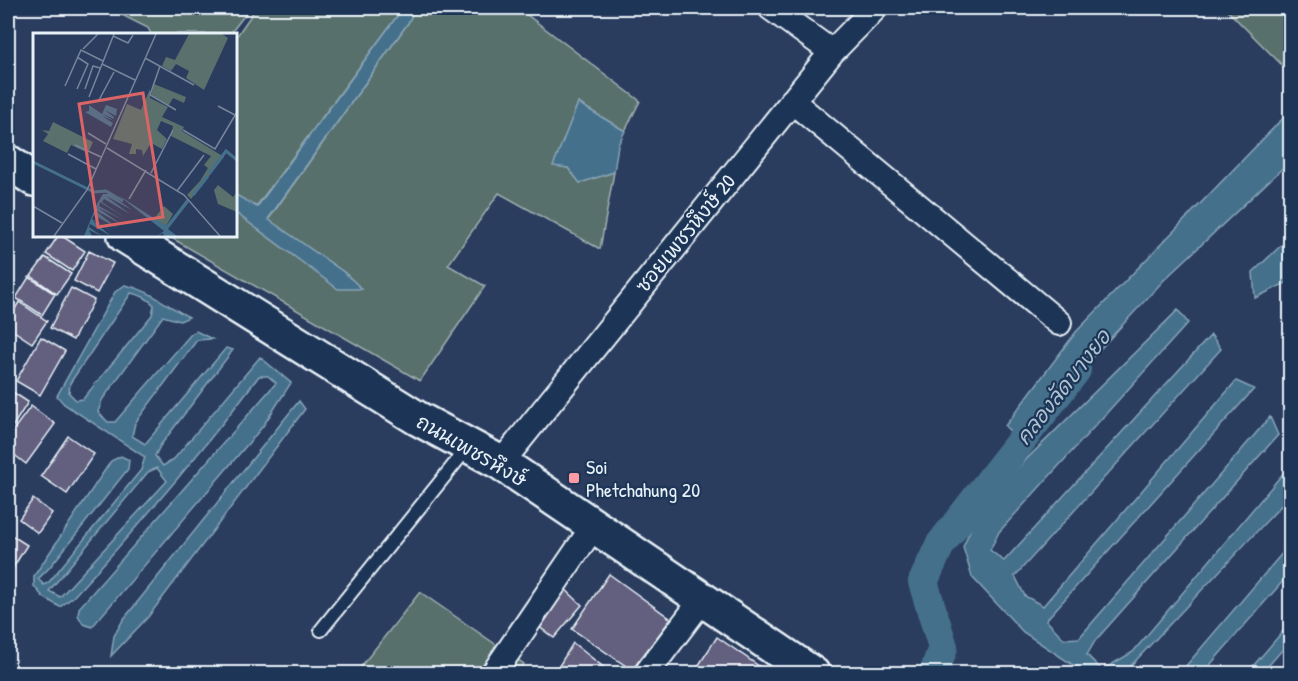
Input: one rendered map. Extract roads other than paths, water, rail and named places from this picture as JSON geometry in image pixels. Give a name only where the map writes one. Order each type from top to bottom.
[{"type":"main road","points":[[8,162],[33,178]]},
{"type":"main road","name":"ถนนเพชรหึงษ์","points":[[127,237],[417,418],[501,463],[813,674]]},
{"type":"street","points":[[771,8],[832,52]]},
{"type":"street","name":"ซอยเพชรหึงษ์ 20","points":[[501,463],[832,52],[875,8]]},
{"type":"street","points":[[792,101],[1059,323]]},
{"type":"street","points":[[494,674],[593,527]]},
{"type":"street","points":[[646,674],[702,600]]},
{"type":"lane","points":[[321,630],[470,446]]},
{"type":"water","points":[[403,8],[415,8],[408,23],[268,219],[345,273],[362,289],[338,289],[237,214],[237,196],[257,207]]},
{"type":"water","points":[[578,103],[625,131],[618,145],[614,172],[580,183],[568,168],[553,166]]},
{"type":"water","points":[[1290,111],[1290,161],[1164,280],[1017,439],[1005,426],[1076,332]]},
{"type":"water","points":[[1290,237],[1290,281],[1255,298],[1253,272]]},
{"type":"water","points":[[125,285],[134,287],[151,294],[189,317],[180,321],[163,316],[102,400],[98,412],[108,422],[115,422],[191,334],[196,331],[212,339],[197,340],[135,423],[132,436],[145,444],[226,348],[233,350],[160,446],[155,456],[163,466],[174,459],[260,357],[291,383],[263,426],[92,627],[83,624],[78,615],[79,608],[276,383],[268,376],[259,376],[146,516],[73,597],[60,607],[43,597],[34,586],[34,576],[111,461],[121,456],[129,460],[128,469],[38,579],[44,585],[49,582],[141,470],[145,457],[64,404],[57,396],[115,292]],"holes":[[[131,293],[144,297],[154,305],[152,315],[83,399],[76,400],[69,393],[70,383]],[[157,468],[167,481],[60,597],[49,591],[148,472]]]},
{"type":"water","points":[[1178,310],[1188,323],[999,532],[990,550],[1004,561],[1211,335],[1221,349],[1015,576],[1025,596],[1043,606],[1236,381],[1254,389],[1046,620],[1064,639],[1079,638],[1270,417],[1278,435],[1095,641],[1087,655],[1102,670],[1133,652],[1290,465],[1290,496],[1124,673],[1085,673],[1023,632],[972,577],[963,547],[981,504]]},
{"type":"water","points":[[299,401],[305,409],[148,617],[111,656],[114,636],[123,620]]},
{"type":"water","points":[[1290,544],[1290,573],[1203,673],[1176,673],[1185,667]]},
{"type":"water","points":[[1290,623],[1290,641],[1262,673],[1247,673]]},
{"type":"waterway","name":"คลองลัดบางยอ","points":[[934,674],[943,647],[923,582],[940,545],[1076,370]]},
{"type":"place","name":"Soi Phetchahung 20","points":[[574,478]]}]
